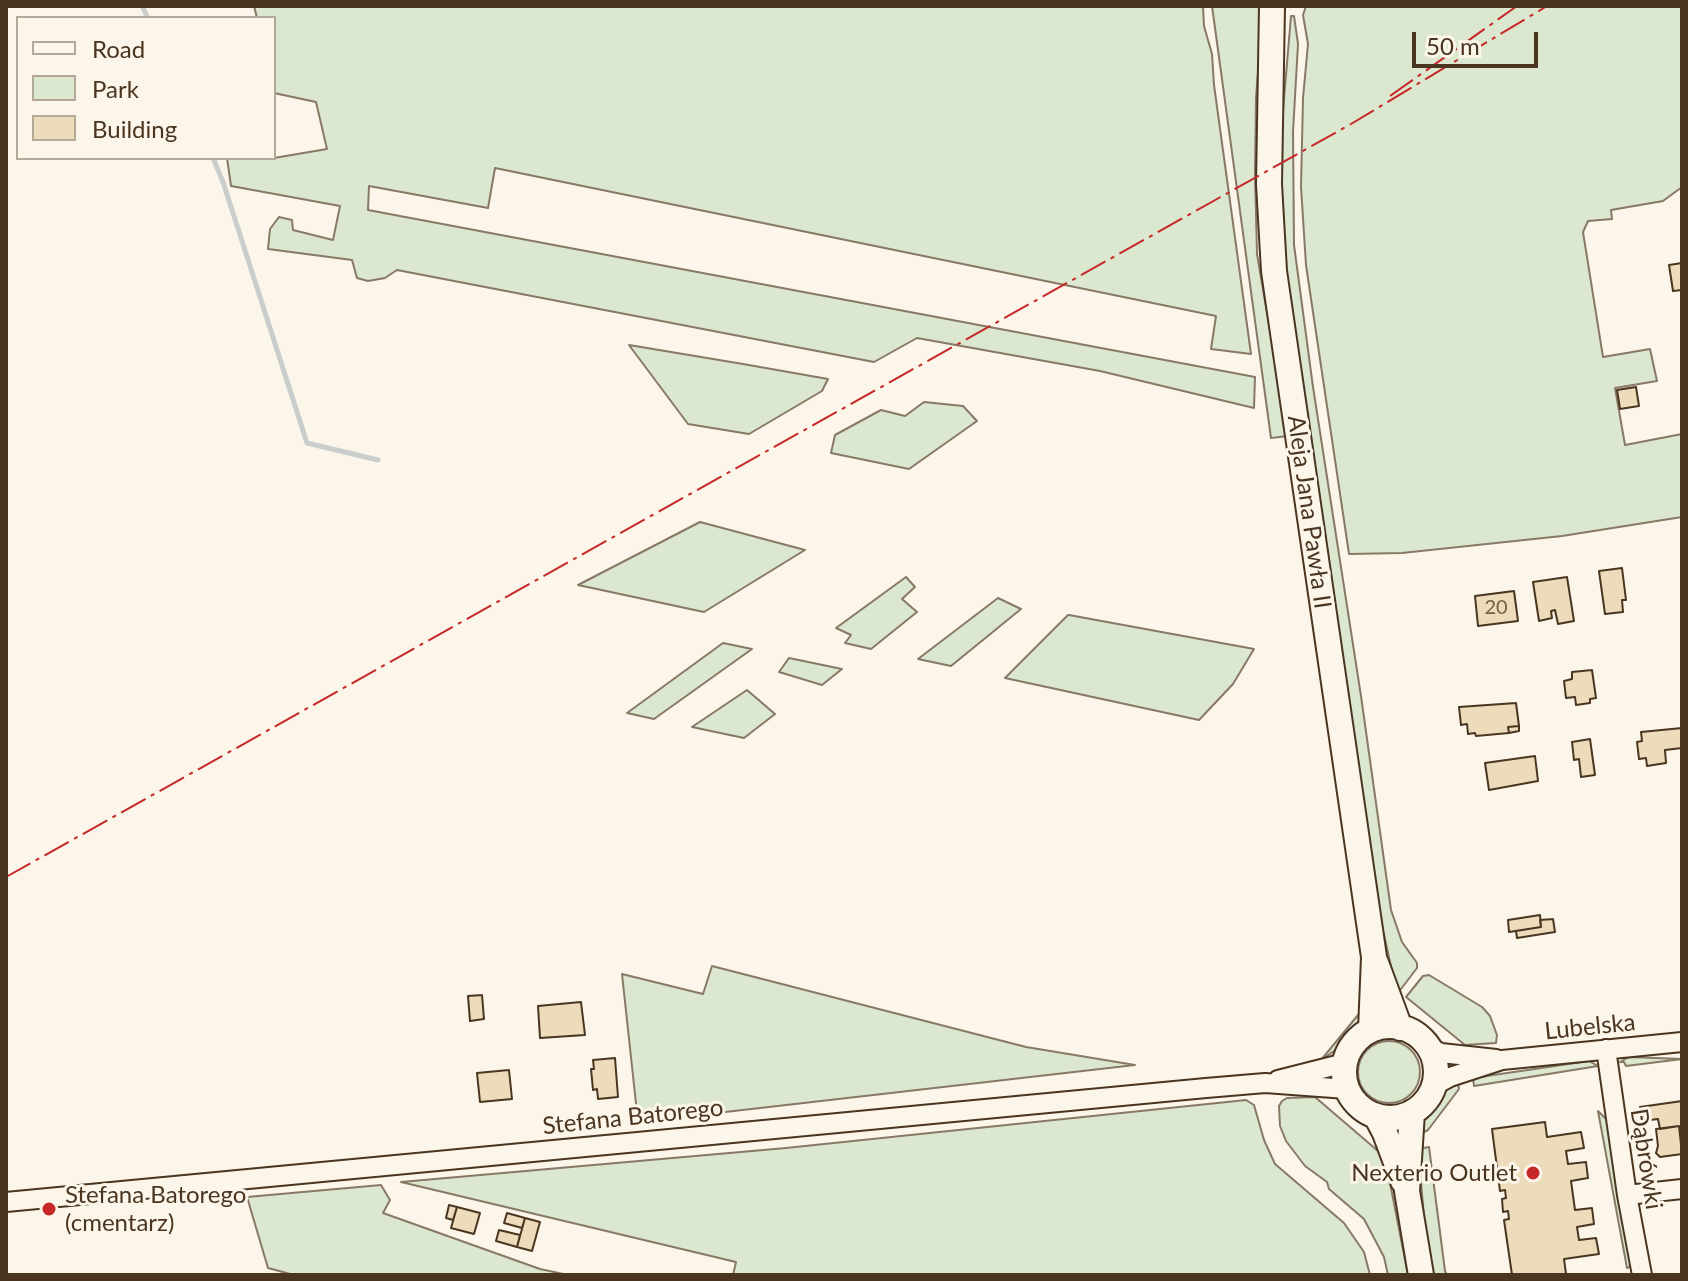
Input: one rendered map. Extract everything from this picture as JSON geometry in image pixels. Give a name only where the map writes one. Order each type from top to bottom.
[{"type":"main road","name":"Aleja Jana Pawła II","points":[[1272,6],[1269,184],[1274,271],[1374,957],[1371,1030]]},
{"type":"main road","name":"Aleja Jana Pawła II","points":[[1273,64],[1288,6]]},
{"type":"main road","name":"Aleja Jana Pawła II","points":[[1374,957],[1400,1028]]},
{"type":"main road","points":[[1400,1028],[1417,1035],[1428,1047],[1435,1065],[1433,1086],[1425,1101],[1412,1112],[1394,1118],[1376,1116],[1359,1106],[1347,1089],[1345,1063],[1354,1043],[1371,1030],[1400,1028]]},
{"type":"main road","points":[[1407,1191],[1412,1112]]},
{"type":"main road","points":[[1376,1116],[1407,1191],[1421,1275]]},
{"type":"street","name":"Lubelska","points":[[1433,1086],[1450,1077],[1502,1060],[1682,1042]]},
{"type":"street","name":"Lubelska","points":[[1428,1047],[1441,1053],[1502,1060]]},
{"type":"street","name":"Dąbrówki","points":[[1606,1049],[1642,1275]]},
{"type":"street","name":"Stefana Batorego","points":[[1265,1083],[1345,1063]]},
{"type":"street","name":"Stefana Batorego","points":[[6,1202],[1265,1083],[1347,1089]]},
{"type":"street","points":[[1627,1195],[1682,1189]]},
{"type":"green space","points":[[254,6],[1203,6],[1251,354],[1211,349],[1216,316],[495,168],[488,208],[369,186],[368,210],[1255,377],[1254,408],[1100,371],[917,338],[874,362],[397,270],[385,278],[368,281],[357,278],[352,260],[268,249],[270,229],[279,217],[292,220],[293,230],[333,240],[340,206],[231,186],[227,160],[276,160],[327,149],[316,102],[276,93],[276,16],[256,16]]},
{"type":"green space","points":[[1212,6],[1263,6],[1256,98],[1257,254],[1288,436],[1271,438]]},
{"type":"green space","points":[[1306,6],[1682,6],[1682,187],[1663,201],[1611,210],[1612,219],[1588,221],[1583,232],[1603,357],[1650,349],[1657,381],[1615,388],[1625,445],[1682,434],[1682,517],[1562,536],[1402,553],[1349,554],[1306,265],[1301,187],[1308,44],[1303,15]]},
{"type":"green space","points":[[1291,16],[1294,16],[1298,44],[1293,132],[1294,245],[1391,910],[1402,942],[1417,963],[1417,968],[1401,989],[1396,989],[1379,912],[1284,255],[1280,146]]},
{"type":"green space","points":[[629,345],[828,379],[822,391],[749,434],[688,424]]},
{"type":"green space","points":[[924,402],[963,406],[977,421],[909,469],[831,453],[835,435],[881,410],[905,416]]},
{"type":"green space","points":[[700,522],[805,550],[704,612],[578,585]]},
{"type":"green space","points":[[906,577],[915,587],[902,599],[917,612],[871,649],[845,643],[851,635],[836,628]]},
{"type":"green space","points":[[998,598],[1021,609],[951,666],[918,659]]},
{"type":"green space","points":[[1068,615],[1254,649],[1233,684],[1199,720],[1005,678]]},
{"type":"green space","points":[[723,643],[752,649],[654,719],[627,713]]},
{"type":"green space","points":[[789,658],[842,669],[822,685],[779,672]]},
{"type":"green space","points":[[747,690],[775,714],[744,738],[692,727]]},
{"type":"green space","points":[[712,966],[1026,1047],[1135,1065],[638,1122],[622,974],[703,994]]},
{"type":"green space","points":[[1429,975],[1482,1007],[1490,1016],[1497,1035],[1496,1043],[1465,1045],[1406,997],[1423,976]]},
{"type":"green space","points":[[1363,1009],[1357,1026],[1340,1047],[1321,1060]]},
{"type":"green space","points":[[1389,1041],[1411,1050],[1420,1072],[1411,1094],[1389,1103],[1367,1094],[1358,1072],[1367,1050]]},
{"type":"green space","points":[[1629,1057],[1682,1059],[1626,1066],[1620,1062]]},
{"type":"green space","points":[[1589,1061],[1598,1066],[1474,1086],[1473,1078]]},
{"type":"green space","points":[[1458,1083],[1459,1089],[1428,1130],[1422,1133],[1423,1115],[1447,1088]]},
{"type":"green space","points":[[1315,1097],[1385,1157],[1408,1275],[1388,1275],[1384,1257],[1364,1219],[1329,1189],[1327,1182],[1305,1166],[1286,1141],[1280,1126],[1279,1106],[1282,1101]]},
{"type":"green space","points":[[1246,1100],[1254,1105],[1275,1164],[1344,1223],[1364,1252],[1370,1275],[733,1275],[736,1262],[401,1182],[786,1148]]},
{"type":"green space","points":[[1598,1111],[1607,1120],[1633,1265],[1627,1268]]},
{"type":"green space","points":[[1429,1147],[1447,1275],[1431,1275],[1427,1250],[1418,1149]]},
{"type":"green space","points":[[381,1185],[390,1200],[383,1213],[540,1269],[568,1275],[294,1275],[268,1268],[247,1197]]},
{"type":"building","points":[[1682,263],[1682,290],[1673,291],[1669,265]]},
{"type":"building","points":[[1636,387],[1639,406],[1620,409],[1617,390]]},
{"type":"building","points":[[1622,568],[1626,600],[1622,600],[1623,612],[1605,614],[1599,571]]},
{"type":"building","points":[[1567,577],[1574,621],[1558,624],[1555,610],[1551,611],[1552,618],[1539,621],[1533,582]]},
{"type":"building","points":[[1514,591],[1518,621],[1478,626],[1475,596]]},
{"type":"building","points":[[1592,670],[1596,698],[1590,699],[1590,703],[1576,705],[1575,697],[1566,698],[1564,681],[1572,679],[1572,672]]},
{"type":"building","points":[[1516,703],[1519,726],[1508,727],[1509,733],[1476,736],[1475,733],[1468,734],[1467,724],[1461,725],[1459,707]]},
{"type":"building","points":[[1519,726],[1519,731],[1509,733],[1508,727]]},
{"type":"building","points":[[1682,728],[1682,748],[1665,750],[1666,763],[1647,766],[1646,758],[1639,759],[1637,742],[1642,741],[1641,732]]},
{"type":"building","points":[[1590,739],[1595,775],[1581,777],[1579,759],[1574,760],[1572,742]]},
{"type":"building","points":[[1535,756],[1538,781],[1489,790],[1485,763]]},
{"type":"building","points":[[1540,915],[1541,927],[1509,932],[1508,920]]},
{"type":"building","points":[[1553,919],[1555,932],[1517,938],[1516,931],[1541,927],[1540,920]]},
{"type":"building","points":[[482,995],[484,1019],[470,1021],[468,996]]},
{"type":"building","points":[[581,1002],[585,1035],[540,1038],[538,1006]]},
{"type":"building","points":[[615,1058],[618,1097],[598,1099],[597,1089],[593,1090],[593,1060]]},
{"type":"building","points":[[509,1070],[512,1099],[480,1102],[477,1073]]},
{"type":"building","points":[[1682,1101],[1682,1141],[1679,1126],[1660,1129],[1658,1119],[1642,1121],[1640,1107]]},
{"type":"building","points":[[1545,1122],[1547,1137],[1581,1132],[1584,1148],[1566,1151],[1568,1164],[1586,1162],[1588,1178],[1571,1181],[1575,1210],[1592,1208],[1594,1224],[1577,1227],[1579,1240],[1596,1238],[1599,1254],[1564,1259],[1566,1274],[1512,1275],[1504,1220],[1509,1219],[1508,1211],[1503,1212],[1505,1190],[1500,1191],[1492,1129]]},
{"type":"building","points":[[1679,1126],[1682,1154],[1660,1157],[1656,1153],[1656,1129]]},
{"type":"building","points":[[449,1205],[457,1207],[453,1220],[446,1218]]},
{"type":"building","points":[[457,1207],[480,1213],[474,1234],[451,1228]]},
{"type":"building","points":[[507,1213],[525,1218],[522,1228],[504,1223]]},
{"type":"building","points":[[525,1218],[540,1222],[532,1251],[517,1247]]},
{"type":"building","points":[[499,1230],[520,1235],[517,1247],[496,1241]]},
{"type":"waterway","points":[[142,6],[147,16]]},
{"type":"waterway","points":[[214,160],[307,443],[378,460]]},
{"type":"power","points":[[1390,96],[1517,6]]},
{"type":"power","points":[[6,877],[1351,124],[1547,6]]},
{"type":"place","name":"Nexterio Outlet","points":[[1533,1173]]},
{"type":"place","name":"Stefana Batorego (cmentarz)","points":[[49,1209]]}]
